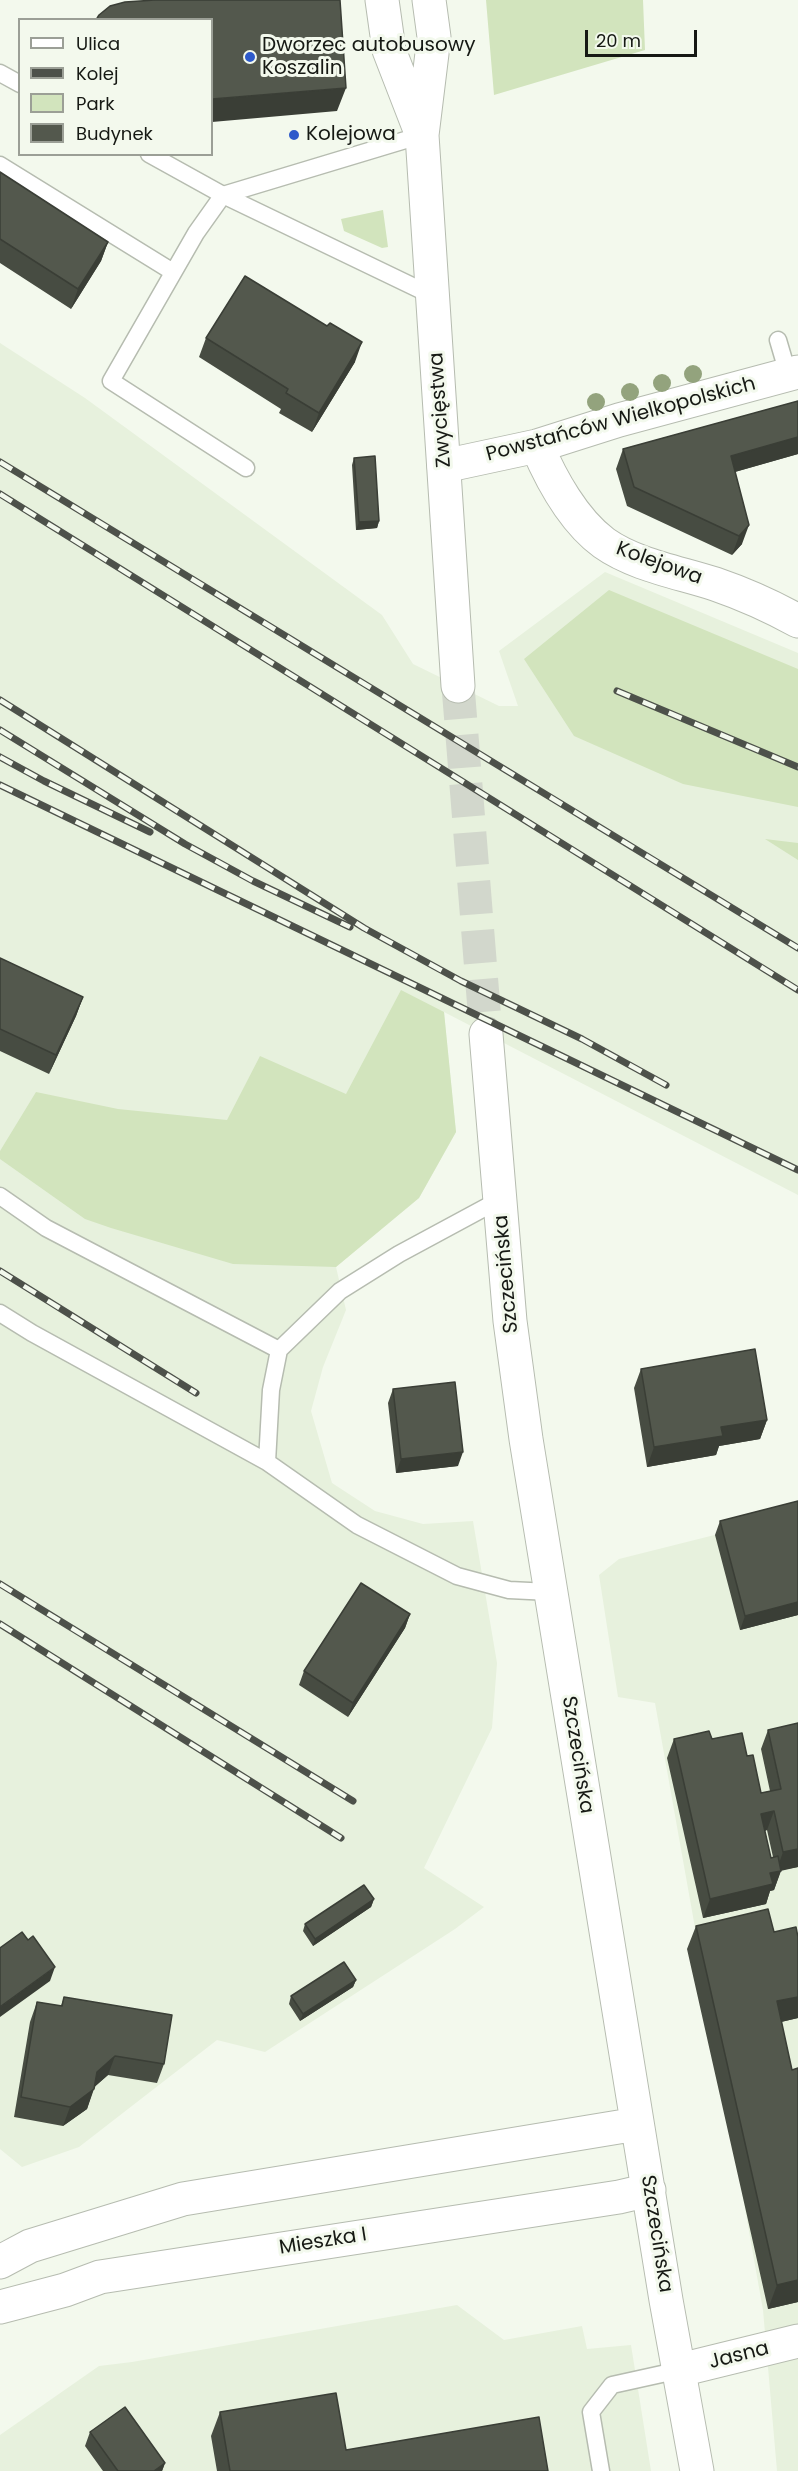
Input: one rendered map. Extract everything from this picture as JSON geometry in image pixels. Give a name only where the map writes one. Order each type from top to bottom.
[{"type":"street","name":"Zwycięstwa","points":[[382,0],[389,51],[422,135]]},
{"type":"street","name":"Zwycięstwa","points":[[429,0],[434,37],[422,135],[458,686]]},
{"type":"street","name":"Powstańców Wielkopolskich","points":[[444,466],[537,446],[619,420],[793,373]]},
{"type":"street","name":"Kolejowa","points":[[537,446],[550,477],[589,529],[604,543],[668,571],[759,599],[798,604]]},
{"type":"street","name":"Kolejowa","points":[[759,599],[798,621]]},
{"type":"street","name":"Szczecińska","points":[[486,1034],[510,1321],[550,1592],[697,2471]]},
{"type":"street","points":[[0,2262],[30,2246],[183,2199],[638,2124]]},
{"type":"street","name":"Mieszka I","points":[[0,2307],[65,2290],[100,2277],[619,2197],[649,2190]]},
{"type":"street","name":"Jasna","points":[[680,2370],[798,2341]]},
{"type":"lane","points":[[0,74],[18,83]]},
{"type":"lane","points":[[246,468],[111,381],[173,272],[223,195],[422,135]]},
{"type":"lane","points":[[153,156],[223,195],[434,296]]},
{"type":"lane","points":[[0,165],[173,272]]},
{"type":"lane","points":[[778,340],[793,373]]},
{"type":"lane","points":[[0,1197],[46,1228],[279,1350]]},
{"type":"lane","points":[[267,1462],[271,1390],[279,1350],[340,1291],[399,1254],[501,1199]]},
{"type":"lane","points":[[0,1313],[267,1462],[357,1525],[457,1576],[509,1590],[550,1592]]},
{"type":"lane","points":[[601,2471],[591,2412],[612,2385],[680,2370]]},
{"type":"shaded area","points":[[0,343],[85,398],[382,615],[413,664],[499,706],[518,706],[499,651],[605,572],[798,653],[798,1195],[444,1012],[456,1132],[419,1198],[336,1267],[346,1310],[323,1367],[311,1411],[332,1483],[375,1511],[423,1524],[473,1521],[497,1663],[492,1728],[424,1868],[484,1907],[455,1929],[265,2052],[217,2040],[79,2147],[22,2167],[0,2149]]},
{"type":"shaded area","points":[[798,1514],[798,2471],[777,2471],[763,2310],[655,1703],[618,1697],[599,1575],[619,1559]]},
{"type":"shaded area","points":[[457,2305],[504,2340],[582,2326],[587,2349],[631,2345],[651,2471],[0,2471],[0,2435],[99,2366]]},
{"type":"green space","points":[[486,0],[643,0],[645,50],[494,95]]},
{"type":"green space","points":[[383,210],[388,247],[382,248],[344,231],[341,219]]},
{"type":"green space","points":[[609,590],[798,669],[798,807],[683,784],[574,736],[524,659]]},
{"type":"green space","points":[[765,839],[798,843],[798,860]]},
{"type":"green space","points":[[401,990],[444,1012],[456,1132],[419,1198],[336,1267],[233,1264],[111,1228],[85,1219],[0,1159],[0,1151],[36,1092],[118,1109],[227,1120],[260,1056],[346,1094]]},
{"type":"building","points":[[340,0],[346,88],[213,99],[213,18],[97,18],[110,6],[125,2]]},
{"type":"building","points":[[0,172],[108,242],[78,289],[0,239]]},
{"type":"building","points":[[245,276],[327,326],[330,323],[362,342],[319,413],[286,393],[288,389],[206,338]]},
{"type":"building","points":[[798,401],[798,437],[731,456],[749,525],[739,536],[634,487],[623,449]]},
{"type":"building","points":[[375,456],[379,521],[359,522],[354,458]]},
{"type":"building","points":[[0,958],[83,997],[56,1055],[0,1029]]},
{"type":"building","points":[[755,1349],[767,1420],[721,1427],[723,1436],[654,1447],[641,1369]]},
{"type":"building","points":[[455,1382],[463,1452],[401,1459],[393,1389]]},
{"type":"building","points":[[798,1501],[798,1602],[745,1616],[720,1521]]},
{"type":"building","points":[[361,1583],[410,1614],[353,1703],[304,1671]]},
{"type":"building","points":[[798,1723],[798,1849],[783,1852],[774,1811],[761,1814],[771,1858],[778,1856],[781,1871],[770,1873],[773,1884],[710,1899],[674,1739],[709,1731],[712,1739],[742,1733],[747,1756],[753,1755],[761,1793],[781,1789],[768,1730]]},
{"type":"building","points":[[364,1885],[374,1899],[315,1939],[305,1924]]},
{"type":"building","points":[[768,1909],[774,1932],[796,1927],[798,1937],[798,1997],[777,2001],[792,2070],[798,2068],[798,2280],[777,2285],[696,1926]]},
{"type":"building","points":[[22,1932],[28,1940],[33,1936],[55,1967],[0,2007],[0,1948]]},
{"type":"building","points":[[344,1962],[356,1980],[303,2014],[291,1996]]},
{"type":"building","points":[[64,1997],[172,2015],[164,2064],[115,2056],[97,2072],[94,2089],[70,2107],[21,2097],[37,2002],[62,2006]]},
{"type":"building","points":[[336,2393],[346,2450],[539,2417],[548,2471],[230,2471],[220,2412]]},
{"type":"building","points":[[125,2407],[165,2463],[154,2471],[118,2471],[90,2432]]},
{"type":"tunnel","points":[[458,686],[486,1034]]},
{"type":"railway","points":[[0,462],[798,948]]},
{"type":"railway","points":[[0,494],[798,990]]},
{"type":"railway","points":[[617,691],[798,767]]},
{"type":"railway","points":[[0,700],[364,928],[461,981],[582,1039],[666,1085]]},
{"type":"railway","points":[[0,730],[185,844],[253,881],[350,927]]},
{"type":"railway","points":[[0,757],[150,832]]},
{"type":"railway","points":[[0,785],[798,1170]]},
{"type":"railway","points":[[0,1271],[196,1393]]},
{"type":"railway","points":[[0,1584],[353,1801]]},
{"type":"railway","points":[[0,1624],[341,1838]]},
{"type":"place","name":"Dworzec autobusowy Koszalin","points":[[250,57]]},
{"type":"place","name":"Kolejowa","points":[[294,135]]}]
